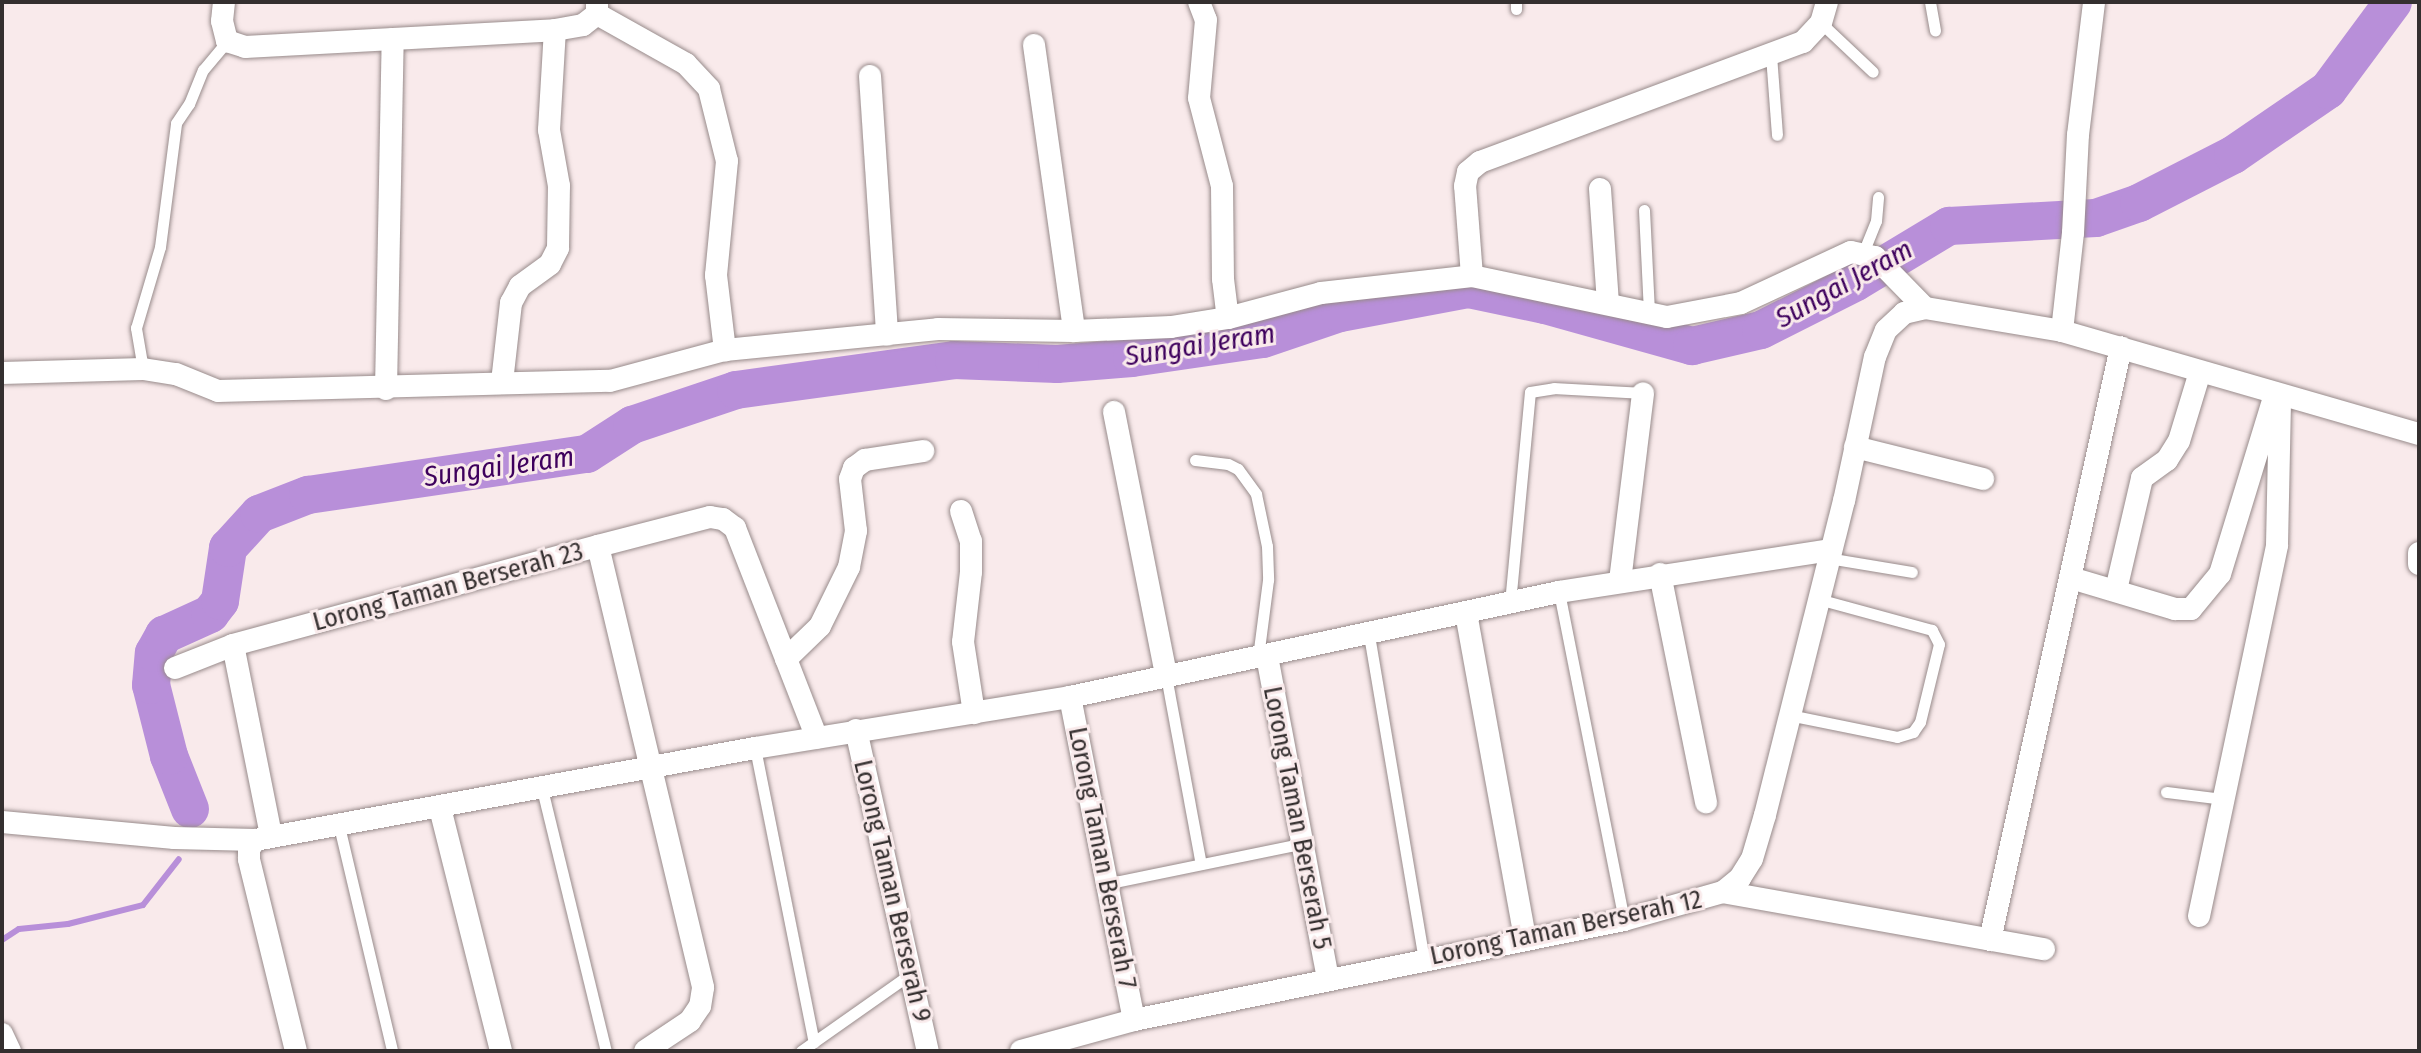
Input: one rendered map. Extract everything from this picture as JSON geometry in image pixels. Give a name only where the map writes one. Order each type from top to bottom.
[{"type":"street","points":[[224,2],[222,21],[227,41],[245,47],[555,30],[583,25],[597,8],[686,64],[709,89],[727,161],[716,275],[725,350]]},
{"type":"street","points":[[1199,2],[1206,20],[1199,98],[1222,186],[1223,279],[1228,318]]},
{"type":"street","points":[[2062,331],[2073,233],[2078,135],[2094,2]]},
{"type":"street","points":[[1472,276],[1465,186],[1468,172],[1480,162],[1803,42],[1824,12]]},
{"type":"street","points":[[502,382],[511,303],[520,286],[550,264],[558,248],[559,186],[549,130],[555,30]]},
{"type":"street","points":[[386,389],[393,39]]},
{"type":"street","points":[[1034,45],[1074,331]]},
{"type":"street","points":[[870,76],[887,334]]},
{"type":"street","points":[[1600,189],[1608,303]]},
{"type":"street","points":[[2,373],[143,369],[176,374],[218,391],[610,381],[725,350],[938,329],[1074,331],[1171,327],[1228,318],[1321,293],[1472,276],[1667,317],[1691,315],[1741,303],[1837,257],[1869,255],[1925,308],[2062,331],[2278,396],[2419,434]]},
{"type":"street","name":"Lorong Taman Berserah 12","points":[[1021,1051],[1134,1020],[1624,920],[1723,892],[1740,878],[1752,859],[1875,357],[1886,330],[1904,313],[1925,308]]},
{"type":"street","points":[[1990,940],[2121,347]]},
{"type":"street","points":[[2116,590],[2142,478],[2167,460],[2179,441],[2200,372]]},
{"type":"street","points":[[1620,581],[1643,393]]},
{"type":"street","points":[[2071,578],[2175,609],[2191,609],[2205,596],[2220,574],[2278,396]]},
{"type":"street","points":[[2199,916],[2277,545],[2278,396]]},
{"type":"street","points":[[1114,412],[1166,675]]},
{"type":"street","points":[[1855,447],[1983,479]]},
{"type":"street","points":[[817,738],[786,659],[820,626],[849,567],[856,531],[850,479],[854,468],[865,460],[923,451]]},
{"type":"street","points":[[961,511],[971,541],[971,572],[963,642],[974,713]]},
{"type":"street","name":"Lorong Taman Berserah 23","points":[[175,668],[233,645],[710,517],[723,519],[735,528],[786,659]]},
{"type":"street","points":[[598,546],[703,988],[700,1006],[690,1021],[645,1051]]},
{"type":"street","points":[[2419,553],[2419,564]]},
{"type":"street","points":[[2,822],[183,839],[263,838],[651,770],[856,730],[1070,697],[1559,592],[1660,574],[1828,554]]},
{"type":"street","points":[[1660,574],[1706,802]]},
{"type":"street","points":[[1466,613],[1525,939]]},
{"type":"street","points":[[233,645],[263,838]]},
{"type":"street","name":"Lorong Taman Berserah 5","points":[[1263,657],[1328,979]]},
{"type":"street","name":"Lorong Taman Berserah 7","points":[[1070,697],[1134,1020]]},
{"type":"street","name":"Lorong Taman Berserah 9","points":[[856,730],[928,1051]]},
{"type":"street","points":[[440,808],[501,1051]]},
{"type":"street","points":[[263,838],[249,849],[249,859],[296,1051]]},
{"type":"street","points":[[1723,892],[2044,949]]},
{"type":"street","points":[[2,1034],[10,1051]]},
{"type":"lane","points":[[1930,2],[1935,31]]},
{"type":"lane","points":[[1824,12],[1873,72]]},
{"type":"lane","points":[[143,369],[136,328],[160,247],[176,123],[203,70],[227,41]]},
{"type":"lane","points":[[1771,55],[1777,135]]},
{"type":"lane","points":[[1869,255],[1878,197]]},
{"type":"lane","points":[[1644,210],[1649,313]]},
{"type":"lane","points":[[1510,603],[1530,392],[1554,388],[1643,393]]},
{"type":"lane","points":[[1195,460],[1228,464],[1238,469],[1256,494],[1267,546],[1263,657]]},
{"type":"lane","points":[[1828,554],[1912,572]]},
{"type":"lane","points":[[1559,592],[1624,920]]},
{"type":"lane","points":[[1789,715],[1897,737],[1913,732],[1924,709],[1939,644],[1932,630],[1818,599]]},
{"type":"lane","points":[[1369,635],[1424,959]]},
{"type":"lane","points":[[1166,675],[1201,864]]},
{"type":"lane","points":[[755,748],[814,1042]]},
{"type":"lane","points":[[542,789],[606,1051]]},
{"type":"lane","points":[[2166,792],[2223,799]]},
{"type":"lane","points":[[339,826],[392,1051]]},
{"type":"lane","points":[[1105,884],[1300,844]]},
{"type":"lane","points":[[801,1051],[909,975]]},
{"type":"waterway","name":"Sungai Jeram","points":[[190,809],[169,756],[151,685],[154,653],[164,635],[210,614],[220,601],[228,548],[259,514],[308,495],[587,454],[632,425],[736,390],[954,360],[1057,364],[1132,358],[1263,339],[1340,313],[1468,289],[1545,305],[1692,346],[1761,330],[1856,282],[1949,226],[2096,218],[2139,203],[2233,155],[2328,90],[2393,2]]},
{"type":"waterway","name":"Sungai Jeram","points":[[2,940],[19,929],[68,924],[143,905],[179,859]]}]
